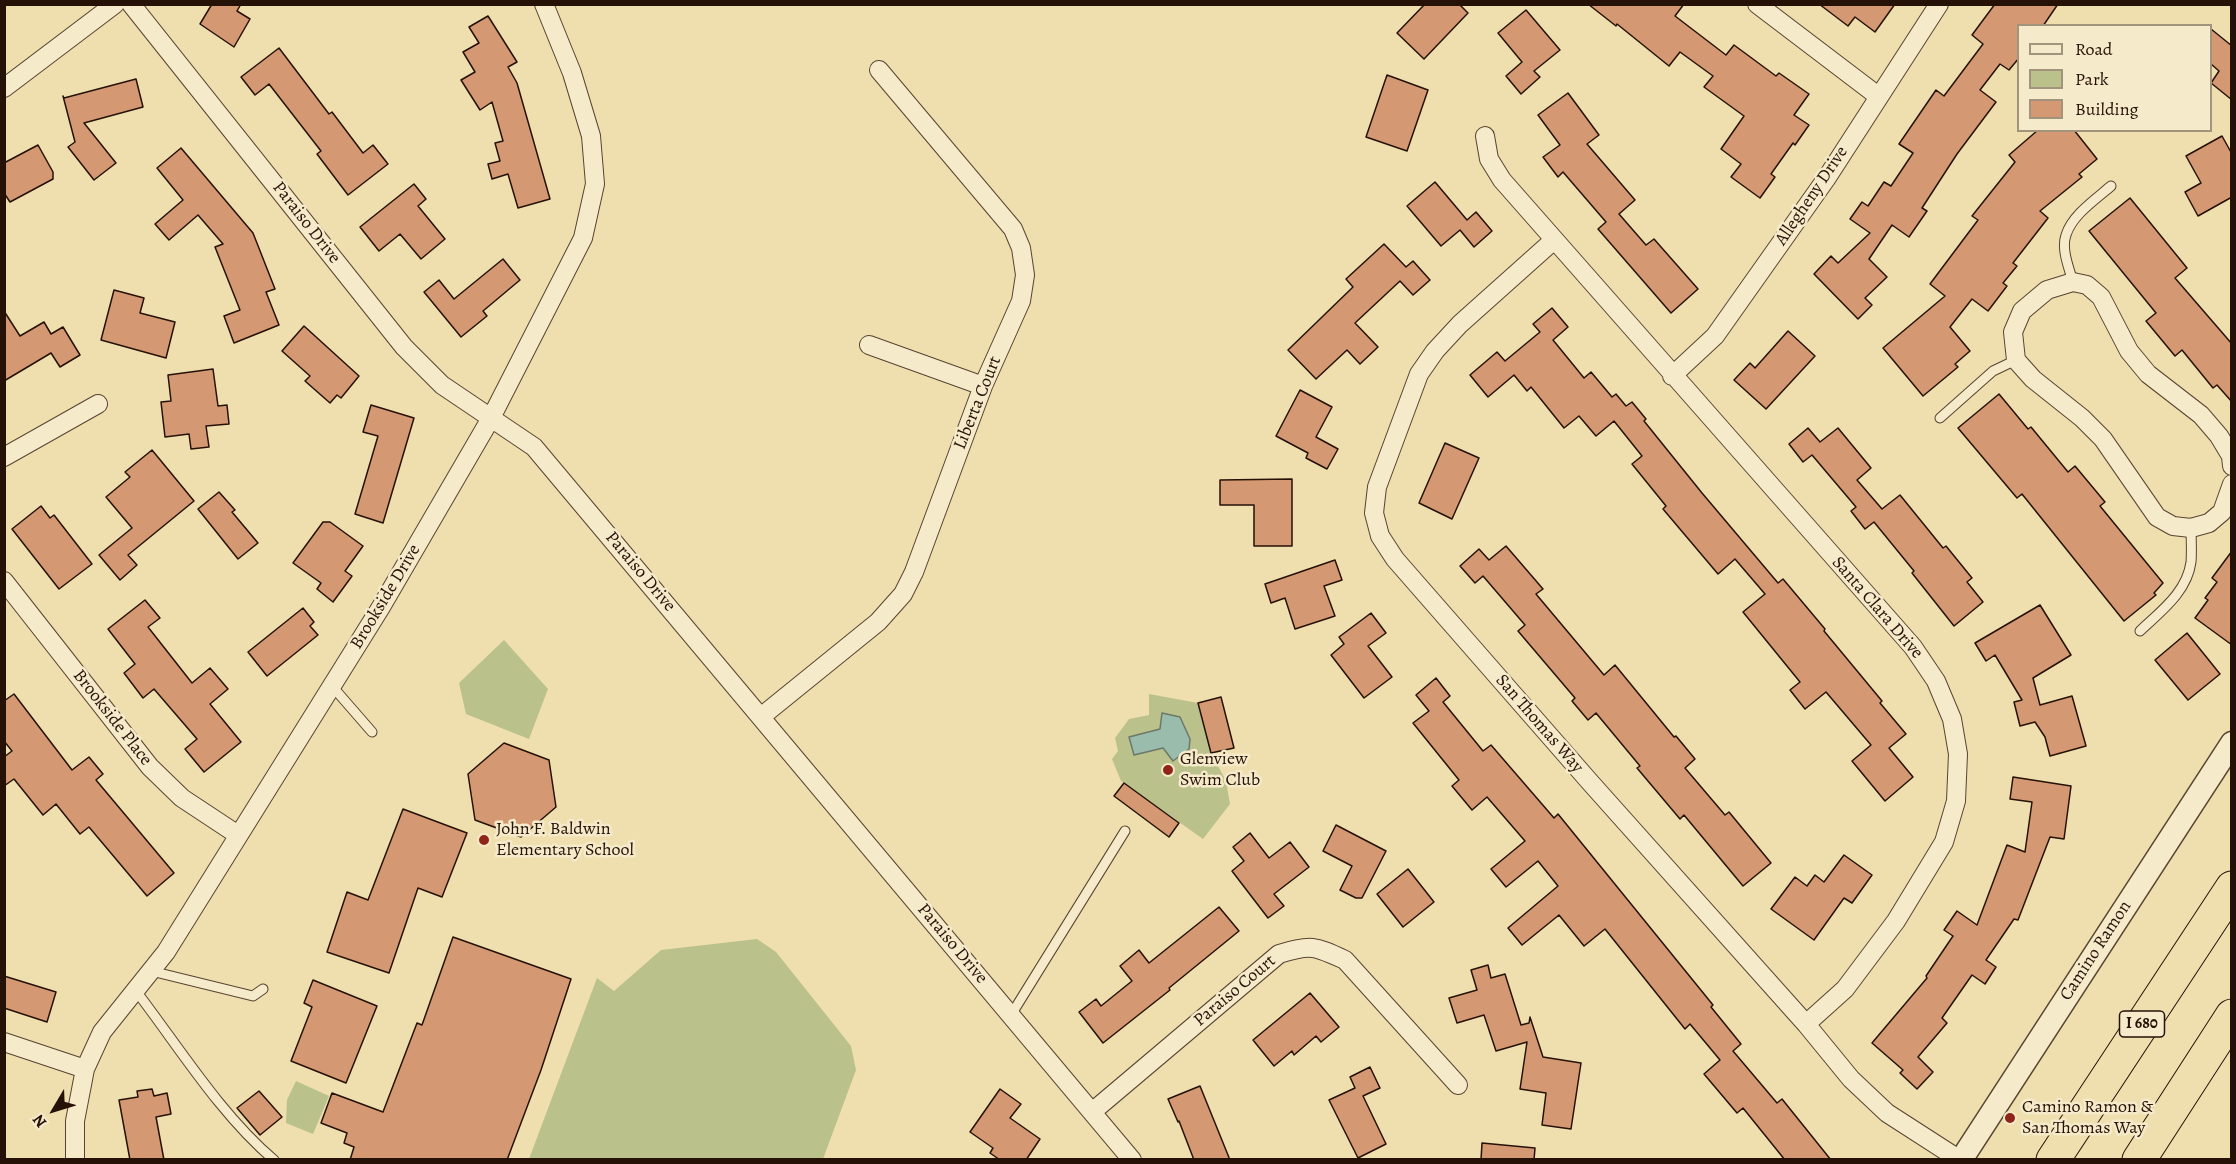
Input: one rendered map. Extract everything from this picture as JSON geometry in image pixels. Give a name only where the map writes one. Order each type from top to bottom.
[{"type":"highway","name":"I 680","points":[[2053,1160],[2232,888]]},
{"type":"highway","points":[[2139,1160],[2232,1016]]},
{"type":"street","points":[[4,88],[115,4]]},
{"type":"street","name":"Paraiso Drive","points":[[131,4],[404,347],[442,386],[534,447],[762,716],[1132,1160]]},
{"type":"street","name":"Brookside Drive","points":[[75,1160],[75,1121],[85,1069],[102,1032],[166,952],[381,607],[491,418],[583,238],[595,184],[591,136],[572,73],[544,4]]},
{"type":"street","points":[[1757,4],[1878,96]]},
{"type":"street","name":"Allegheny Drive","points":[[1672,376],[1715,336],[1826,179],[1939,4]]},
{"type":"street","name":"Liberta Court","points":[[762,716],[878,622],[903,594],[914,572],[983,386],[1021,301],[1025,275],[1021,248],[1013,229],[879,70]]},
{"type":"street","name":"Santa Clara Drive","points":[[1485,136],[1489,159],[1502,180],[1672,376],[1913,647],[1936,681],[1952,719],[1958,754],[1956,801],[1944,842],[1896,921],[1845,989],[1806,1024]]},
{"type":"street","name":"San Thomas Way","points":[[1554,240],[1460,324],[1435,351],[1419,374],[1377,487],[1374,513],[1380,536],[1395,559],[1806,1024],[1851,1079],[1887,1113],[1960,1160]]},
{"type":"street","points":[[2232,466],[2231,456],[2219,436],[2201,416],[2148,374],[2129,351],[2101,297],[2087,285],[2073,282],[2047,290],[2022,311],[2013,332],[2016,360],[2033,379],[2082,418],[2103,439],[2157,517],[2173,526],[2191,528],[2209,523],[2227,515],[2232,484]]},
{"type":"street","points":[[869,345],[983,386]]},
{"type":"street","points":[[4,457],[98,404]]},
{"type":"street","name":"Brookside Place","points":[[4,581],[150,767],[183,798],[237,835]]},
{"type":"street","name":"Camino Ramon","points":[[1960,1160],[2232,743]]},
{"type":"street","name":"Paraiso Court","points":[[1092,1112],[1279,954],[1302,946],[1323,949],[1345,960],[1458,1085]]},
{"type":"street","points":[[4,1042],[85,1069]]},
{"type":"lane","points":[[2073,282],[2066,255],[2066,235],[2079,214],[2111,186]]},
{"type":"lane","points":[[1940,418],[1993,371],[2016,360]]},
{"type":"lane","points":[[2140,631],[2175,598],[2186,581],[2191,563],[2191,528]]},
{"type":"lane","points":[[332,686],[372,732]]},
{"type":"lane","points":[[1011,1015],[1125,831]]},
{"type":"lane","points":[[151,971],[253,996],[263,989]]},
{"type":"lane","points":[[136,991],[227,1111],[251,1140],[274,1160]]},
{"type":"green space","points":[[504,640],[548,689],[529,739],[466,714],[459,683]]},
{"type":"green space","name":"Glenview Swim Club","points":[[1149,694],[1198,703],[1211,753],[1226,781],[1230,804],[1203,839],[1121,781],[1112,759],[1118,751],[1115,738],[1129,719],[1149,715]]},
{"type":"green space","points":[[757,939],[776,952],[851,1046],[856,1070],[823,1159],[529,1159],[597,978],[614,991],[661,950]]},
{"type":"green space","points":[[296,1081],[329,1096],[313,1134],[286,1123],[287,1100]]},
{"type":"shaded area","points":[[1162,713],[1180,717],[1190,739],[1189,749],[1173,761],[1163,748],[1134,755],[1129,737],[1160,729]]},
{"type":"building","points":[[212,4],[241,4],[237,11],[250,19],[234,47],[200,24]]},
{"type":"building","points":[[1425,4],[1459,4],[1468,13],[1424,59],[1397,33]]},
{"type":"building","points":[[1588,4],[1684,4],[1675,16],[1726,55],[1734,45],[1776,76],[1779,73],[1809,94],[1794,115],[1809,125],[1771,174],[1775,177],[1760,198],[1731,177],[1741,164],[1721,149],[1744,116],[1704,87],[1713,76],[1680,52],[1669,66]]},
{"type":"building","points":[[1819,4],[1895,4],[1875,32],[1855,17],[1848,26]]},
{"type":"building","points":[[1995,4],[2058,4],[2044,24],[2017,24],[2017,60],[2009,70],[2000,64],[1980,90],[1996,102],[1957,154],[1922,208],[1927,211],[1909,237],[1892,225],[1869,259],[1887,277],[1865,298],[1872,305],[1858,319],[1814,274],[1831,256],[1838,263],[1870,233],[1850,219],[1862,202],[1868,206],[1884,182],[1891,186],[1913,153],[1899,144],[1936,90],[1944,96],[1983,44],[1972,35]]},
{"type":"building","points":[[1526,10],[1560,50],[1534,71],[1540,77],[1521,94],[1506,76],[1522,62],[1498,33]]},
{"type":"building","points":[[488,16],[517,62],[508,67],[517,83],[550,199],[518,208],[508,174],[492,179],[488,164],[500,161],[495,143],[503,141],[492,102],[480,110],[461,80],[475,72],[463,52],[479,43],[469,27]]},
{"type":"building","points":[[2212,30],[2232,46],[2232,100],[2212,84],[2219,71],[2212,65]]},
{"type":"building","points":[[279,48],[329,114],[332,112],[363,153],[373,145],[388,164],[348,195],[317,154],[321,151],[269,84],[255,95],[241,77]]},
{"type":"building","points":[[1387,75],[1428,90],[1407,151],[1366,137]]},
{"type":"building","points":[[136,79],[143,107],[84,123],[116,163],[94,180],[68,147],[75,142],[63,96],[64,98]]},
{"type":"building","points":[[1568,93],[1599,135],[1587,144],[1635,200],[1619,214],[1646,245],[1654,239],[1698,289],[1671,313],[1598,229],[1606,222],[1563,172],[1558,177],[1543,157],[1560,145],[1538,115]]},
{"type":"building","points":[[2036,132],[2076,132],[2097,159],[2079,174],[2082,177],[2040,211],[2048,218],[2013,263],[2017,266],[2003,283],[2007,286],[1988,311],[1972,299],[1950,327],[1970,351],[1955,364],[1958,367],[1923,396],[1883,348],[1945,296],[1930,284],[1978,220],[1972,216],[2015,162],[2009,155]]},
{"type":"building","points":[[2222,136],[2232,154],[2232,197],[2198,216],[2185,192],[2201,183],[2186,156]]},
{"type":"building","points":[[38,145],[53,172],[53,179],[10,202],[4,193],[4,163]]},
{"type":"building","points":[[181,148],[253,233],[275,289],[266,292],[279,325],[234,343],[224,316],[240,310],[215,247],[223,244],[198,215],[169,240],[155,224],[183,200],[157,168]]},
{"type":"building","points":[[1435,182],[1467,220],[1476,212],[1492,231],[1474,247],[1460,230],[1441,246],[1407,206]]},
{"type":"building","points":[[414,184],[426,199],[418,206],[445,239],[421,259],[400,234],[379,251],[360,227]]},
{"type":"building","points":[[2130,198],[2187,268],[2175,278],[2232,344],[2232,402],[2217,385],[2213,388],[2182,350],[2175,356],[2146,321],[2156,313],[2089,231]]},
{"type":"building","points":[[1384,244],[1406,267],[1413,261],[1430,280],[1413,295],[1400,281],[1355,323],[1378,347],[1360,364],[1347,350],[1316,379],[1288,350],[1353,287],[1346,279]]},
{"type":"building","points":[[503,259],[520,280],[483,311],[487,316],[461,337],[424,292],[439,280],[454,299]]},
{"type":"building","points":[[114,290],[144,298],[140,313],[175,322],[166,358],[101,340]]},
{"type":"building","points":[[1552,308],[1568,327],[1553,340],[1584,378],[1591,372],[1612,397],[1616,394],[1626,406],[1632,402],[1646,419],[1644,421],[1702,493],[1778,583],[1783,579],[1825,629],[1824,631],[1906,734],[1889,748],[1913,777],[1885,801],[1852,761],[1871,745],[1826,692],[1805,709],[1790,690],[1800,682],[1743,612],[1765,594],[1735,559],[1718,574],[1663,509],[1666,506],[1632,464],[1642,456],[1614,421],[1596,436],[1579,416],[1564,428],[1531,387],[1527,391],[1514,375],[1488,397],[1470,375],[1497,352],[1505,361],[1540,332],[1533,324]]},
{"type":"building","points":[[4,311],[20,336],[44,322],[51,334],[63,327],[80,355],[60,367],[51,353],[4,381]]},
{"type":"building","points":[[304,326],[359,376],[341,398],[337,395],[330,403],[305,381],[310,376],[282,351]]},
{"type":"building","points":[[1788,331],[1815,356],[1766,409],[1734,380],[1750,363],[1755,368]]},
{"type":"building","points":[[213,369],[218,406],[227,405],[229,424],[206,426],[209,447],[191,449],[189,434],[165,437],[161,402],[171,401],[168,375]]},
{"type":"building","points":[[1300,390],[1332,407],[1316,437],[1338,449],[1327,469],[1306,458],[1308,453],[1276,436]]},
{"type":"building","points":[[1999,394],[2028,429],[2031,427],[2068,472],[2075,466],[2105,502],[2100,506],[2163,583],[2154,593],[2156,595],[2124,621],[2022,494],[2017,498],[1958,428]]},
{"type":"building","points":[[371,405],[414,418],[383,523],[355,514],[378,436],[363,432]]},
{"type":"building","points":[[1808,428],[1820,442],[1838,428],[1871,468],[1857,480],[1882,509],[1900,495],[1943,548],[1946,546],[1972,578],[1967,582],[1983,602],[1954,626],[1912,573],[1914,571],[1874,522],[1865,529],[1851,511],[1856,507],[1812,455],[1803,462],[1789,444]]},
{"type":"building","points":[[1445,443],[1479,458],[1452,519],[1419,503]]},
{"type":"building","points":[[152,450],[194,501],[128,555],[137,565],[120,580],[99,555],[132,528],[106,497],[130,477],[125,472]]},
{"type":"building","points":[[1292,479],[1292,546],[1254,546],[1254,505],[1220,505],[1220,480]]},
{"type":"building","points":[[219,492],[235,510],[232,512],[258,543],[238,559],[198,509]]},
{"type":"building","points":[[41,506],[50,518],[54,515],[92,564],[59,589],[12,529]]},
{"type":"building","points":[[323,522],[330,522],[363,546],[345,571],[352,576],[333,602],[317,589],[321,583],[293,563]]},
{"type":"building","points":[[1506,546],[1543,589],[1536,594],[1604,675],[1615,665],[1674,737],[1676,736],[1695,759],[1685,768],[1725,815],[1729,812],[1771,863],[1743,886],[1684,815],[1680,819],[1637,768],[1640,766],[1596,713],[1588,720],[1572,701],[1575,698],[1518,631],[1525,625],[1483,576],[1475,583],[1460,566],[1479,549],[1489,560]]},
{"type":"building","points":[[2232,551],[2232,645],[2195,618],[2208,600],[2205,598],[2217,582],[2212,578]]},
{"type":"building","points":[[1335,560],[1342,580],[1324,586],[1335,616],[1295,629],[1285,598],[1271,603],[1265,584]]},
{"type":"building","points":[[145,600],[160,618],[148,627],[192,683],[210,668],[228,689],[210,704],[241,742],[204,772],[185,749],[197,739],[154,689],[143,698],[124,673],[135,664],[108,629]]},
{"type":"building","points":[[2040,605],[2071,655],[2033,678],[2040,705],[2072,696],[2086,746],[2050,756],[2045,737],[2035,722],[2020,726],[2014,702],[2022,700],[1995,655],[1986,661],[1975,643]]},
{"type":"building","points":[[303,608],[314,622],[310,626],[318,635],[267,676],[248,652]]},
{"type":"building","points":[[1371,613],[1386,633],[1368,646],[1392,677],[1364,698],[1331,655],[1344,644],[1339,637]]},
{"type":"building","points":[[2187,633],[2220,674],[2188,700],[2155,660]]},
{"type":"building","points":[[1436,678],[1450,696],[1443,702],[1483,751],[1491,745],[1554,818],[1558,814],[1713,1005],[1711,1007],[1741,1044],[1733,1051],[1777,1103],[1782,1099],[1831,1160],[1785,1160],[1743,1108],[1737,1113],[1704,1074],[1720,1060],[1690,1024],[1685,1029],[1605,929],[1584,946],[1559,915],[1522,945],[1508,928],[1558,886],[1538,861],[1506,887],[1491,869],[1525,841],[1487,797],[1472,810],[1452,786],[1459,780],[1413,723],[1429,711],[1416,695]]},
{"type":"building","points":[[14,694],[72,770],[89,757],[103,774],[96,780],[174,873],[147,896],[89,827],[80,834],[56,804],[43,815],[14,779],[4,786],[4,757],[12,751],[4,741],[4,701]]},
{"type":"building","points":[[1221,697],[1234,748],[1211,753],[1198,703]]},
{"type":"building","points":[[504,743],[549,760],[556,807],[521,837],[475,820],[468,774]]},
{"type":"building","points":[[2013,777],[2071,786],[2064,839],[2050,837],[2018,920],[2014,919],[1986,960],[1996,967],[1985,984],[1972,975],[1942,1018],[1947,1023],[1918,1057],[1933,1072],[1917,1089],[1900,1073],[1903,1070],[1872,1043],[1927,978],[1926,976],[1953,936],[1944,930],[1957,911],[1977,925],[2007,845],[2025,852],[2032,802],[2010,799]]},
{"type":"building","points":[[1124,783],[1179,823],[1169,837],[1114,796]]},
{"type":"building","points":[[403,809],[467,833],[442,897],[418,888],[389,973],[327,952],[347,892],[368,900]]},
{"type":"building","points":[[1336,825],[1386,851],[1362,898],[1356,898],[1340,890],[1352,866],[1323,851]]},
{"type":"building","points":[[1250,833],[1269,858],[1290,842],[1309,867],[1274,894],[1284,906],[1268,918],[1232,871],[1244,861],[1233,847]]},
{"type":"building","points":[[1844,855],[1872,875],[1852,903],[1844,898],[1814,940],[1771,909],[1795,877],[1807,886],[1815,875],[1824,882]]},
{"type":"building","points":[[1408,869],[1434,902],[1403,927],[1377,894]]},
{"type":"building","points":[[1219,907],[1239,931],[1103,1043],[1079,1012],[1096,999],[1101,1006],[1132,981],[1120,966],[1139,950],[1149,963]]},
{"type":"building","points":[[453,937],[571,979],[541,1070],[507,1160],[350,1160],[354,1147],[344,1143],[347,1133],[321,1123],[332,1093],[383,1112],[417,1023],[422,1025]]},
{"type":"building","points":[[1488,965],[1491,978],[1505,974],[1521,1025],[1529,1023],[1530,1017],[1543,1057],[1581,1063],[1571,1129],[1542,1125],[1546,1093],[1520,1089],[1527,1042],[1496,1051],[1484,1015],[1457,1023],[1449,998],[1477,990],[1471,970]]},
{"type":"building","points":[[4,976],[56,992],[47,1022],[4,1008]]},
{"type":"building","points":[[313,980],[377,1006],[346,1083],[291,1061],[312,1007],[304,1003]]},
{"type":"building","points":[[1310,993],[1339,1027],[1321,1042],[1316,1036],[1294,1055],[1292,1051],[1274,1066],[1253,1040]]},
{"type":"building","points":[[1370,1067],[1380,1088],[1363,1096],[1386,1144],[1358,1158],[1329,1100],[1355,1088],[1350,1077]]},
{"type":"building","points":[[1200,1086],[1230,1160],[1194,1160],[1168,1099]]},
{"type":"building","points":[[152,1089],[154,1096],[167,1093],[171,1114],[156,1117],[164,1160],[130,1160],[119,1100],[138,1097],[137,1091]]},
{"type":"building","points":[[1000,1089],[1021,1104],[1010,1118],[1040,1139],[1026,1160],[1000,1160],[990,1153],[993,1148],[970,1132]]},
{"type":"building","points":[[259,1091],[282,1117],[260,1135],[237,1108]]},
{"type":"building","points":[[1482,1143],[1535,1148],[1534,1160],[1481,1160]]},
{"type":"place","name":"Glenview Swim Club","points":[[1168,770]]},
{"type":"place","name":"John F. Baldwin Elementary School","points":[[484,840]]},
{"type":"place","name":"Camino Ramon & San Thomas Way","points":[[2010,1118]]}]
